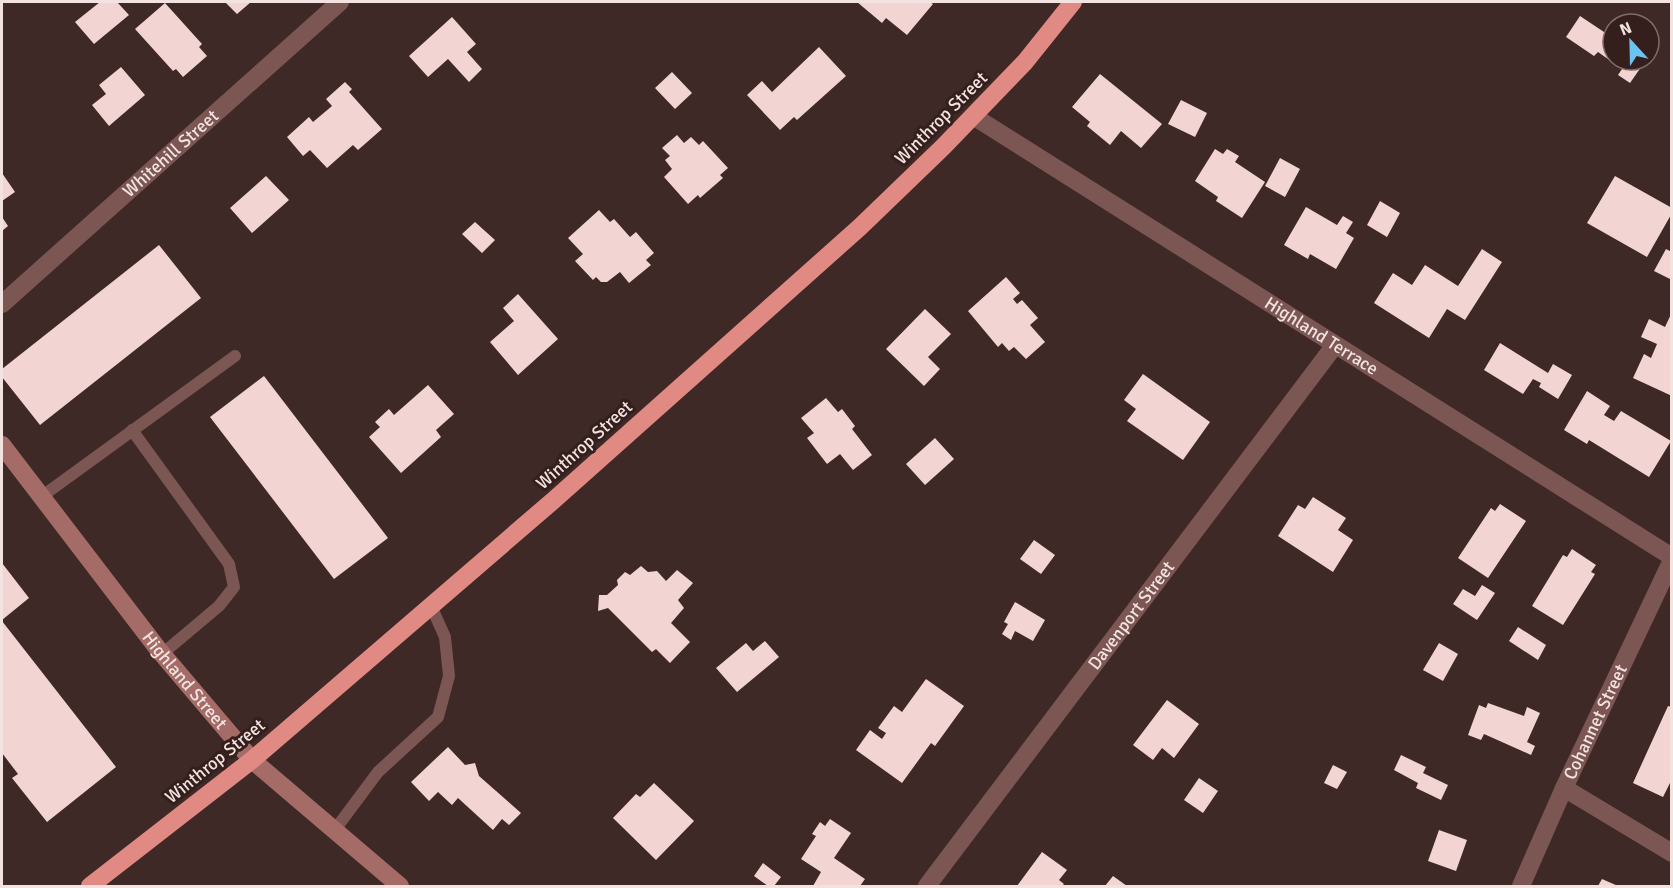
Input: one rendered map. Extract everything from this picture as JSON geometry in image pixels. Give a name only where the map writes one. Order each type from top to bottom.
[{"type":"highway","name":"Winthrop Street","points":[[90,886],[252,760],[555,499],[860,227],[1025,62],[1073,2]]},
{"type":"street","name":"Whitehill Street","points":[[2,304],[340,2]]},
{"type":"street","name":"Highland Terrace","points":[[973,116],[1671,559]]},
{"type":"street","name":"Davenport Street","points":[[927,886],[1335,345]]},
{"type":"street","name":"Highland Street","points":[[2,445],[162,654],[252,760],[400,886]]},
{"type":"street","name":"Cohannet Street","points":[[1521,886],[1671,559]]},
{"type":"street","points":[[1564,788],[1671,854]]},
{"type":"lane","points":[[41,497],[234,356]]},
{"type":"lane","points":[[132,430],[229,564],[234,587],[219,606],[162,654]]},
{"type":"lane","points":[[334,831],[378,772],[438,717],[449,676],[445,638],[431,606]]},
{"type":"building","points":[[100,2],[117,2],[129,15],[94,44],[75,22]]},
{"type":"building","points":[[225,2],[251,2],[237,14]]},
{"type":"building","points":[[857,2],[930,2],[933,4],[907,35],[886,18],[882,23]]},
{"type":"building","points":[[165,3],[202,44],[199,47],[207,56],[183,77],[176,69],[173,71],[135,29]]},
{"type":"building","points":[[1580,16],[1601,30],[1601,54],[1598,52],[1594,56],[1566,37]]},
{"type":"building","points":[[452,17],[476,44],[467,52],[482,69],[469,82],[448,59],[428,77],[409,56]]},
{"type":"building","points":[[819,47],[846,76],[797,120],[794,117],[780,130],[747,95],[762,81],[772,92]]},
{"type":"building","points":[[121,67],[145,95],[109,126],[92,105],[106,94],[99,85]]},
{"type":"building","points":[[672,72],[692,93],[675,109],[655,88]]},
{"type":"building","points":[[1620,72],[1638,72],[1630,83],[1618,75]]},
{"type":"building","points":[[1100,74],[1162,124],[1141,148],[1121,131],[1110,145],[1087,126],[1090,122],[1072,107]]},
{"type":"building","points":[[345,82],[352,89],[349,92],[382,129],[358,150],[353,145],[327,168],[310,150],[303,156],[287,137],[309,117],[313,122],[332,106],[326,99]]},
{"type":"building","points":[[1181,100],[1207,113],[1195,137],[1168,124]]},
{"type":"building","points":[[677,135],[684,143],[691,137],[699,145],[703,141],[728,168],[720,175],[723,178],[700,198],[698,195],[688,204],[664,177],[672,169],[665,160],[670,156],[662,148]]},
{"type":"building","points":[[1215,149],[1223,154],[1227,149],[1239,156],[1235,162],[1265,182],[1242,218],[1216,201],[1218,197],[1195,181]]},
{"type":"building","points":[[1280,158],[1300,169],[1285,197],[1265,186]]},
{"type":"building","points":[[2,173],[15,192],[2,201]]},
{"type":"building","points":[[266,176],[289,200],[252,233],[230,208]]},
{"type":"building","points":[[1615,176],[1672,208],[1672,213],[1647,257],[1587,223]]},
{"type":"building","points":[[1380,201],[1400,213],[1387,237],[1367,225]]},
{"type":"building","points":[[1306,207],[1337,225],[1343,216],[1353,222],[1346,233],[1354,238],[1336,269],[1310,254],[1308,259],[1284,245]]},
{"type":"building","points":[[599,210],[610,222],[614,219],[630,237],[636,232],[654,253],[646,260],[651,265],[629,283],[620,272],[607,282],[601,282],[596,277],[593,280],[575,261],[583,254],[568,238]]},
{"type":"building","points":[[2,217],[8,226],[2,231]]},
{"type":"building","points":[[475,222],[495,240],[482,253],[462,234]]},
{"type":"building","points":[[159,245],[201,298],[40,425],[2,377],[2,369]]},
{"type":"building","points":[[1482,249],[1502,262],[1465,320],[1447,309],[1429,338],[1374,303],[1393,273],[1412,285],[1425,265],[1458,286]]},
{"type":"building","points":[[1666,249],[1672,252],[1672,280],[1654,271]]},
{"type":"building","points":[[1006,277],[1020,293],[1013,299],[1017,304],[1022,300],[1038,318],[1030,325],[1045,342],[1026,359],[1014,347],[1009,351],[1002,343],[998,347],[968,311]]},
{"type":"building","points":[[518,294],[558,339],[518,375],[490,342],[514,321],[503,308]]},
{"type":"building","points":[[925,309],[951,334],[928,357],[940,369],[924,386],[886,349]]},
{"type":"building","points":[[1672,312],[1672,396],[1633,378],[1644,354],[1651,358],[1657,344],[1641,337],[1649,319],[1665,327]]},
{"type":"building","points":[[1500,343],[1548,373],[1553,364],[1572,375],[1558,399],[1539,387],[1541,383],[1533,379],[1523,394],[1484,370]]},
{"type":"building","points":[[1143,374],[1210,422],[1183,460],[1127,421],[1136,409],[1124,400]]},
{"type":"building","points":[[264,376],[388,538],[334,579],[210,417]]},
{"type":"building","points":[[428,385],[454,414],[436,430],[441,437],[401,473],[369,437],[380,427],[375,422],[389,409],[394,415]]},
{"type":"building","points":[[1587,391],[1610,406],[1604,415],[1614,421],[1621,411],[1671,441],[1649,477],[1589,440],[1587,444],[1564,430]]},
{"type":"building","points":[[826,398],[838,412],[842,409],[855,426],[852,429],[872,455],[853,470],[840,454],[827,464],[807,438],[814,433],[801,418]]},
{"type":"building","points":[[935,438],[954,459],[925,485],[906,464]]},
{"type":"building","points":[[1313,497],[1346,518],[1338,530],[1353,540],[1333,572],[1278,536],[1298,505],[1305,509]]},
{"type":"building","points":[[1500,504],[1526,521],[1488,578],[1458,558],[1491,508],[1495,511]]},
{"type":"building","points":[[1034,540],[1055,555],[1041,574],[1020,559]]},
{"type":"building","points":[[1572,549],[1596,565],[1591,572],[1595,574],[1563,625],[1532,606],[1563,555],[1567,557]]},
{"type":"building","points":[[2,563],[29,598],[2,620]]},
{"type":"building","points":[[641,566],[648,572],[657,571],[666,581],[677,570],[693,583],[678,600],[684,608],[671,623],[690,642],[670,663],[656,649],[652,652],[608,608],[598,611],[599,595],[607,595],[618,585],[617,580],[625,572],[630,575]]},
{"type":"building","points":[[1482,585],[1495,593],[1477,620],[1453,604],[1463,589],[1475,596]]},
{"type":"building","points":[[1015,602],[1045,620],[1033,641],[1015,631],[1011,640],[1002,634],[1008,624],[1004,622]]},
{"type":"building","points":[[2,621],[116,767],[47,822],[12,778],[18,774],[2,753]]},
{"type":"building","points":[[1518,627],[1546,645],[1538,660],[1509,641]]},
{"type":"building","points":[[765,641],[779,657],[737,692],[716,668],[746,643],[753,651]]},
{"type":"building","points":[[1439,643],[1458,654],[1443,681],[1423,670]]},
{"type":"building","points":[[926,679],[964,706],[935,746],[931,743],[902,783],[856,750],[870,730],[882,739],[886,733],[878,728],[894,706],[902,712]]},
{"type":"building","points":[[1167,700],[1199,724],[1174,758],[1162,748],[1153,760],[1133,745]]},
{"type":"building","points":[[1488,703],[1524,716],[1527,707],[1540,713],[1527,742],[1535,746],[1531,755],[1484,734],[1481,740],[1468,735],[1479,705],[1486,708]]},
{"type":"building","points":[[1668,706],[1672,707],[1672,779],[1663,797],[1633,783]]},
{"type":"building","points":[[448,747],[465,765],[475,763],[479,776],[521,813],[509,825],[502,819],[493,830],[458,798],[452,805],[438,792],[429,801],[411,782]]},
{"type":"building","points":[[1401,755],[1426,767],[1423,773],[1448,785],[1441,800],[1416,788],[1418,783],[1394,770]]},
{"type":"building","points":[[1333,765],[1347,772],[1337,789],[1324,783]]},
{"type":"building","points":[[1199,778],[1218,791],[1203,813],[1184,800]]},
{"type":"building","points":[[654,783],[694,821],[656,860],[613,818],[636,794],[640,797]]},
{"type":"building","points":[[830,819],[851,833],[834,858],[865,879],[860,886],[813,886],[821,872],[801,859],[816,836],[812,834],[820,822],[825,826]]},
{"type":"building","points":[[1439,830],[1467,840],[1456,871],[1428,861]]},
{"type":"building","points":[[1042,852],[1067,870],[1059,880],[1064,884],[1062,886],[1017,886]]},
{"type":"building","points":[[763,863],[781,877],[774,886],[768,886],[754,876]]},
{"type":"building","points":[[1113,876],[1127,886],[1105,886]]},
{"type":"building","points":[[1602,879],[1618,886],[1598,886]]}]
